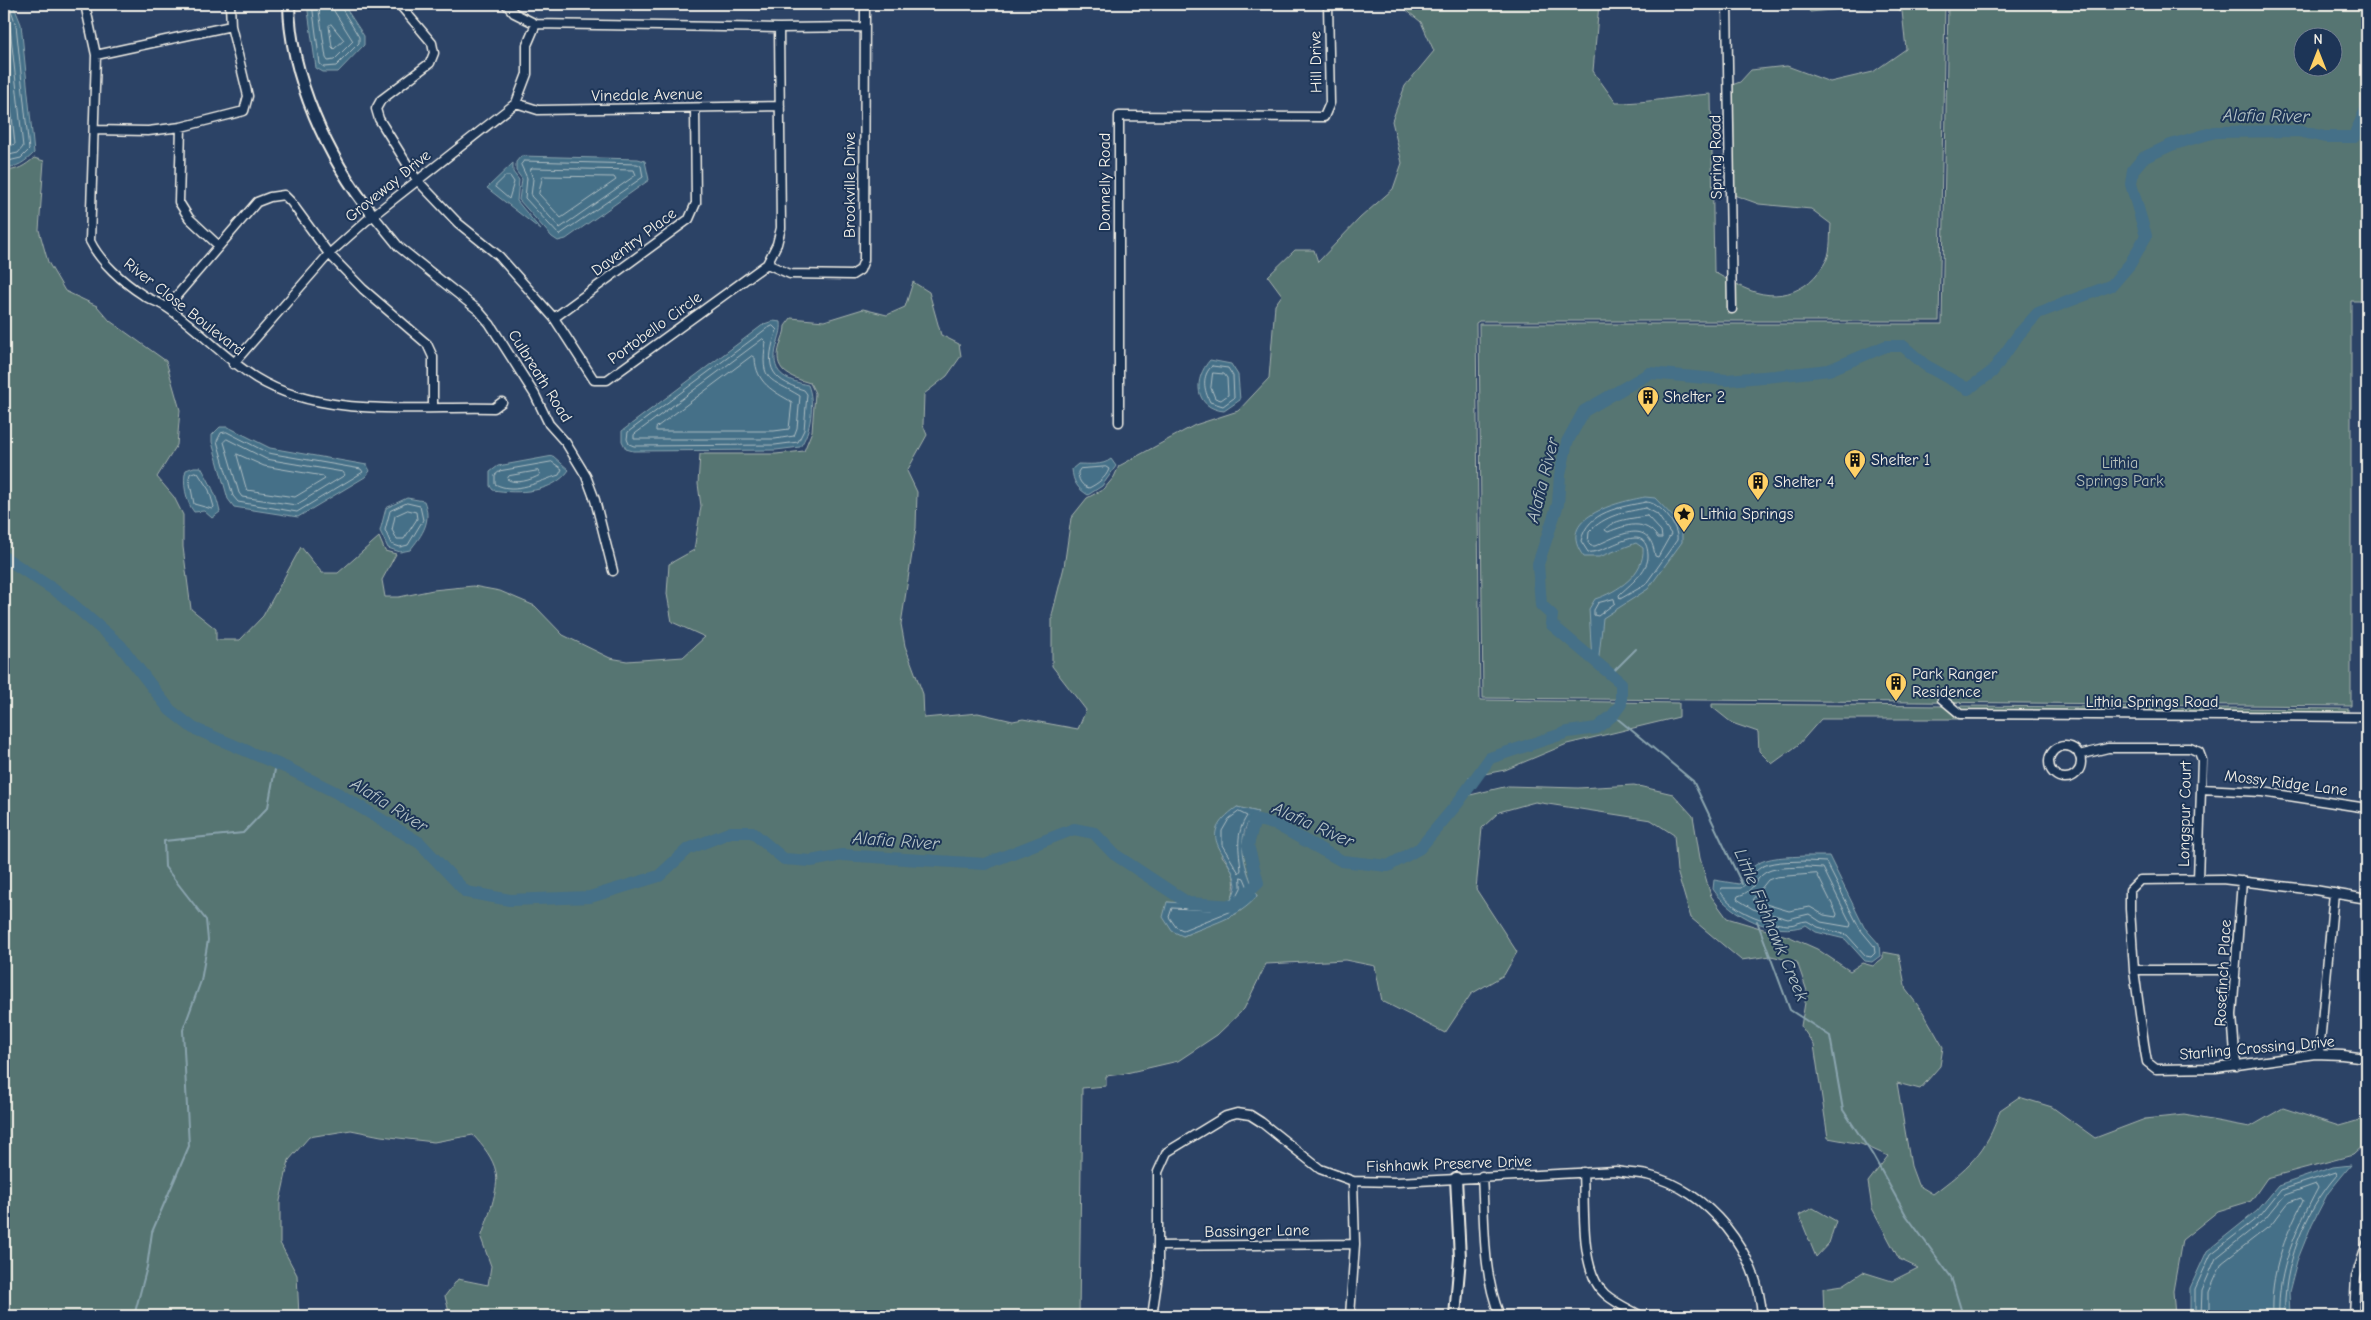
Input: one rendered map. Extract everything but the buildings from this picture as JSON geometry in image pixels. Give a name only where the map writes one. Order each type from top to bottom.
[{"type":"street","name":"River Close Boulevard","points":[[85,4],[96,55],[90,241],[96,255],[143,295],[167,307],[233,364],[258,380],[282,390],[326,403],[362,408],[494,408],[502,402]]},
{"type":"street","points":[[94,130],[148,131],[181,127],[244,111],[248,96],[231,26],[230,4]]},
{"type":"street","name":"Culbreath Road","points":[[289,4],[301,81],[332,156],[390,237],[478,310],[501,340],[535,394],[549,424],[566,443],[586,476],[595,500],[614,572]]},
{"type":"street","name":"Portobello Circle","points":[[398,4],[432,43],[434,53],[430,63],[382,100],[376,109],[379,119],[416,180],[458,223],[499,256],[554,318],[594,380],[607,380],[768,264]]},
{"type":"street","points":[[506,4],[514,13],[536,24],[779,28],[864,27]]},
{"type":"street","name":"Brookville Drive","points":[[768,264],[790,274],[852,275],[860,270],[864,260],[865,4]]},
{"type":"street","name":"Hill Drive","points":[[1324,118],[1330,104],[1328,4]]},
{"type":"street","name":"Spring Road","points":[[1727,4],[1732,309]]},
{"type":"street","points":[[516,103],[527,74],[527,45],[536,24]]},
{"type":"street","points":[[96,55],[231,26]]},
{"type":"street","points":[[768,264],[777,244],[780,228],[779,28]]},
{"type":"street","name":"Groveway Drive","points":[[233,364],[329,254],[416,180],[516,103]]},
{"type":"street","name":"Vinedale Avenue","points":[[516,103],[538,110],[780,106]]},
{"type":"street","name":"Daventry Place","points":[[554,318],[689,219],[696,203],[695,108]]},
{"type":"street","name":"Donnelly Road","points":[[1119,422],[1119,116],[1324,118]]},
{"type":"street","points":[[181,127],[179,202],[189,218],[219,246]]},
{"type":"street","points":[[167,307],[257,202],[270,197],[284,195],[329,254],[363,289],[427,344],[433,357],[433,407]]},
{"type":"street","name":"Lithia Springs Road","points":[[1942,699],[1960,714],[2367,717]]},
{"type":"street","points":[[2058,747],[2071,747],[2080,755],[2080,768],[2071,776],[2058,776],[2050,768],[2050,756],[2058,747]]},
{"type":"street","name":"Longspur Court","points":[[2080,755],[2108,748],[2190,748],[2199,752],[2202,760],[2198,879]]},
{"type":"street","name":"Mossy Ridge Lane","points":[[2201,789],[2262,792],[2367,808]]},
{"type":"street","name":"Starling Crossing Drive","points":[[2367,899],[2242,881],[2198,879],[2140,880],[2130,890],[2134,970],[2147,1062],[2156,1069],[2236,1066],[2319,1054],[2367,1058]]},
{"type":"street","name":"Rosefinch Place","points":[[2236,1066],[2232,1015],[2242,881]]},
{"type":"street","points":[[2319,1054],[2334,893]]},
{"type":"street","points":[[2134,970],[2234,970]]},
{"type":"street","name":"Fishhawk Preserve Drive","points":[[1152,1316],[1158,1276],[1158,1172],[1162,1158],[1172,1148],[1226,1116],[1237,1113],[1250,1115],[1320,1169],[1353,1181],[1397,1182],[1482,1176],[1616,1171],[1647,1175],[1671,1184],[1694,1198],[1722,1221],[1737,1242],[1756,1286],[1762,1316]]},
{"type":"street","points":[[1583,1172],[1588,1261],[1593,1276],[1604,1293],[1641,1316]]},
{"type":"street","points":[[1482,1176],[1488,1273],[1492,1297],[1500,1316]]},
{"type":"street","points":[[1455,1316],[1460,1258],[1456,1178]]},
{"type":"street","points":[[1350,1316],[1355,1244],[1353,1181]]},
{"type":"street","name":"Bassinger Lane","points":[[1158,1246],[1355,1244]]},
{"type":"street","points":[[2354,1316],[2356,1277],[2367,1244]]},
{"type":"green space","points":[[1399,4],[1599,4],[1593,71],[1616,103],[1711,94],[1714,272],[1728,280],[1729,313],[1736,312],[1736,284],[1763,294],[1775,295],[1799,289],[1809,282],[1819,272],[1827,259],[1830,247],[1831,224],[1811,209],[1759,204],[1734,195],[1732,85],[1740,82],[1751,70],[1787,66],[1830,82],[1873,72],[1906,49],[1902,11],[1885,5],[1810,12],[1805,4],[1945,4],[1939,321],[1479,321],[1476,323],[1480,700],[1679,703],[1679,717],[1567,744],[1505,770],[1469,777],[1466,796],[1508,786],[1578,788],[1634,785],[1673,794],[1693,816],[1700,858],[1711,896],[1727,918],[1790,937],[1817,949],[1850,971],[1862,963],[1873,966],[1883,958],[1883,952],[1899,955],[1906,990],[1923,1012],[1943,1047],[1940,1066],[1920,1089],[1897,1083],[1911,1166],[1918,1185],[1933,1194],[1966,1167],[1982,1149],[1995,1125],[2000,1110],[2019,1097],[2052,1107],[2095,1138],[2145,1119],[2184,1115],[2250,1127],[2283,1108],[2339,1126],[2367,1118],[2367,1142],[2353,1155],[2267,1178],[2251,1201],[2218,1211],[2182,1240],[2173,1291],[2175,1316],[1824,1316],[1823,1288],[1843,1285],[1863,1272],[1892,1281],[1918,1268],[1899,1259],[1872,1208],[1868,1182],[1888,1156],[1861,1144],[1828,1138],[1814,1045],[1801,1026],[1807,991],[1797,962],[1771,956],[1741,960],[1691,918],[1677,871],[1674,835],[1651,820],[1535,802],[1499,812],[1482,828],[1476,889],[1517,952],[1504,975],[1471,994],[1445,1033],[1382,1001],[1375,966],[1345,960],[1266,964],[1244,1009],[1217,1035],[1178,1061],[1106,1076],[1106,1086],[1082,1088],[1079,1316],[450,1316],[445,1296],[458,1279],[488,1285],[491,1266],[481,1238],[492,1205],[497,1179],[495,1167],[490,1157],[473,1135],[434,1142],[381,1136],[351,1130],[309,1137],[289,1160],[280,1201],[280,1243],[297,1275],[299,1316],[4,1316],[4,170],[17,169],[34,158],[44,161],[39,230],[48,262],[65,291],[97,306],[110,321],[166,361],[180,410],[177,445],[157,477],[174,497],[183,515],[183,547],[191,609],[216,629],[216,640],[240,640],[263,616],[301,547],[322,573],[338,573],[379,537],[385,551],[396,554],[382,580],[385,597],[399,597],[433,590],[473,586],[500,591],[535,606],[563,635],[610,658],[627,661],[683,657],[705,637],[672,622],[667,594],[669,564],[694,550],[701,506],[698,484],[700,454],[776,454],[804,451],[812,431],[815,393],[810,383],[789,375],[780,366],[778,354],[785,326],[791,318],[824,321],[863,309],[887,315],[905,307],[913,282],[929,292],[941,335],[959,344],[961,356],[947,376],[924,394],[923,425],[927,435],[907,471],[917,492],[916,528],[901,624],[905,646],[923,694],[924,718],[978,713],[1013,721],[1023,719],[1078,729],[1086,710],[1052,666],[1052,615],[1064,567],[1071,518],[1087,498],[1104,489],[1114,477],[1119,466],[1195,425],[1238,411],[1269,378],[1275,305],[1282,295],[1268,276],[1295,250],[1314,250],[1318,262],[1360,218],[1393,189],[1402,163],[1392,121],[1405,86],[1434,51],[1421,22]],"holes":[[[1237,807],[1258,812],[1250,822],[1243,843],[1245,863],[1257,896],[1238,913],[1183,936],[1167,902],[1210,905],[1231,900],[1234,876],[1222,856]]]},
{"type":"green space","name":"Lithia Springs Park","points":[[1948,4],[2367,4],[2367,301],[2351,301],[2351,706],[1483,698],[1479,324],[1942,324]]},
{"type":"green space","points":[[1712,704],[1944,706],[1960,718],[2149,719],[1821,719],[1798,745],[1772,764],[1759,751],[1758,732],[1732,723],[1712,707]]},
{"type":"green space","points":[[1956,706],[2348,709],[2348,713],[1962,710]]},
{"type":"green space","points":[[1813,1208],[1836,1221],[1829,1243],[1816,1257],[1799,1215]]},
{"type":"water","points":[[4,4],[13,4],[21,24],[34,153],[28,159],[13,167],[4,167]]},
{"type":"water","points":[[307,4],[343,4],[364,36],[364,45],[338,72],[323,72],[316,68]]},
{"type":"water","points":[[521,156],[638,159],[645,161],[649,180],[566,239],[558,241],[552,237],[519,200],[522,179],[516,171],[516,162]]},
{"type":"water","points":[[513,163],[513,172],[519,180],[517,201],[541,230],[487,188]]},
{"type":"water","points":[[773,321],[781,322],[781,331],[775,355],[777,369],[786,378],[808,385],[810,392],[811,417],[807,433],[800,447],[776,450],[633,451],[626,449],[622,441],[622,431],[764,324]]},
{"type":"water","points":[[1210,360],[1231,364],[1238,375],[1240,400],[1224,411],[1214,409],[1207,404],[1199,392],[1201,376]]},
{"type":"water","points":[[220,427],[228,427],[270,448],[367,465],[370,471],[365,477],[298,517],[234,507],[228,499],[212,442],[212,435]]},
{"type":"water","points":[[553,456],[569,470],[554,483],[534,490],[513,492],[493,490],[490,486],[490,472],[498,466]]},
{"type":"water","points":[[1111,459],[1116,466],[1102,486],[1088,495],[1078,487],[1073,478],[1072,469],[1078,464],[1100,464]]},
{"type":"water","points":[[201,467],[217,499],[220,512],[212,518],[204,511],[194,512],[189,503],[185,475],[186,470]]},
{"type":"water","points":[[1645,497],[1655,498],[1677,521],[1682,530],[1682,542],[1648,589],[1603,618],[1598,666],[1592,661],[1589,609],[1595,599],[1612,592],[1628,581],[1639,566],[1643,548],[1636,543],[1599,557],[1584,557],[1577,543],[1577,531],[1583,522],[1593,514],[1620,503]]},
{"type":"water","points":[[407,498],[424,501],[427,521],[422,533],[410,550],[400,552],[388,548],[380,531],[386,508]]},
{"type":"water","points":[[1237,807],[1258,812],[1247,825],[1243,844],[1247,871],[1257,896],[1242,910],[1213,924],[1183,936],[1172,931],[1163,917],[1167,902],[1210,905],[1231,900],[1236,885],[1233,873],[1218,845],[1216,837],[1217,828],[1224,818]]},
{"type":"water","points":[[1829,856],[1864,927],[1879,944],[1880,956],[1872,962],[1865,961],[1845,939],[1816,932],[1806,925],[1781,929],[1754,922],[1730,907],[1713,889],[1714,880],[1739,884],[1754,866],[1765,860]]},
{"type":"water","points":[[2351,1165],[2328,1193],[2312,1224],[2297,1261],[2289,1292],[2290,1316],[2190,1315],[2190,1288],[2207,1251],[2257,1211],[2278,1186],[2333,1167]]},
{"type":"waterway","name":"Alafia River","points":[[4,557],[62,595],[120,645],[170,710],[193,728],[287,768],[337,793],[420,843],[466,892],[510,900],[590,897],[659,876],[688,849],[731,832],[752,832],[784,859],[811,861],[842,855],[985,864],[1074,829],[1094,833],[1114,854],[1188,903],[1235,906],[1258,883],[1248,845],[1255,819],[1277,825],[1342,861],[1388,866],[1420,848],[1457,804],[1490,758],[1568,732],[1597,728],[1613,715],[1621,704],[1621,683],[1551,624],[1552,615],[1541,605],[1538,564],[1558,504],[1560,475],[1567,442],[1584,411],[1650,373],[1727,380],[1829,370],[1886,346],[1903,346],[1925,365],[1968,389],[1992,372],[2019,334],[2038,313],[2112,285],[2130,264],[2146,236],[2131,184],[2133,170],[2143,158],[2171,145],[2215,132],[2298,131],[2325,137],[2354,137],[2367,107]]},
{"type":"waterway","points":[[1611,674],[1636,649]]},
{"type":"waterway","name":"Little Fishhawk Creek","points":[[1613,715],[1693,781],[1742,884]]},
{"type":"waterway","points":[[134,1316],[147,1267],[152,1232],[189,1146],[183,1030],[201,981],[208,940],[206,920],[165,867],[164,841],[243,833],[268,807],[276,764]]},
{"type":"waterway","name":"Little Fishhawk Creek","points":[[1757,921],[1790,1010],[1830,1036],[1843,1110],[1872,1154],[1906,1215],[1951,1277],[1963,1316]]},
{"type":"place","name":"Shelter 2","points":[[1648,416]]},
{"type":"place","name":"Shelter 1","points":[[1855,479]]},
{"type":"place","name":"Shelter 4","points":[[1758,501]]},
{"type":"place","name":"Lithia Springs","points":[[1684,533]]},
{"type":"place","name":"Park Ranger Residence","points":[[1896,702]]}]
